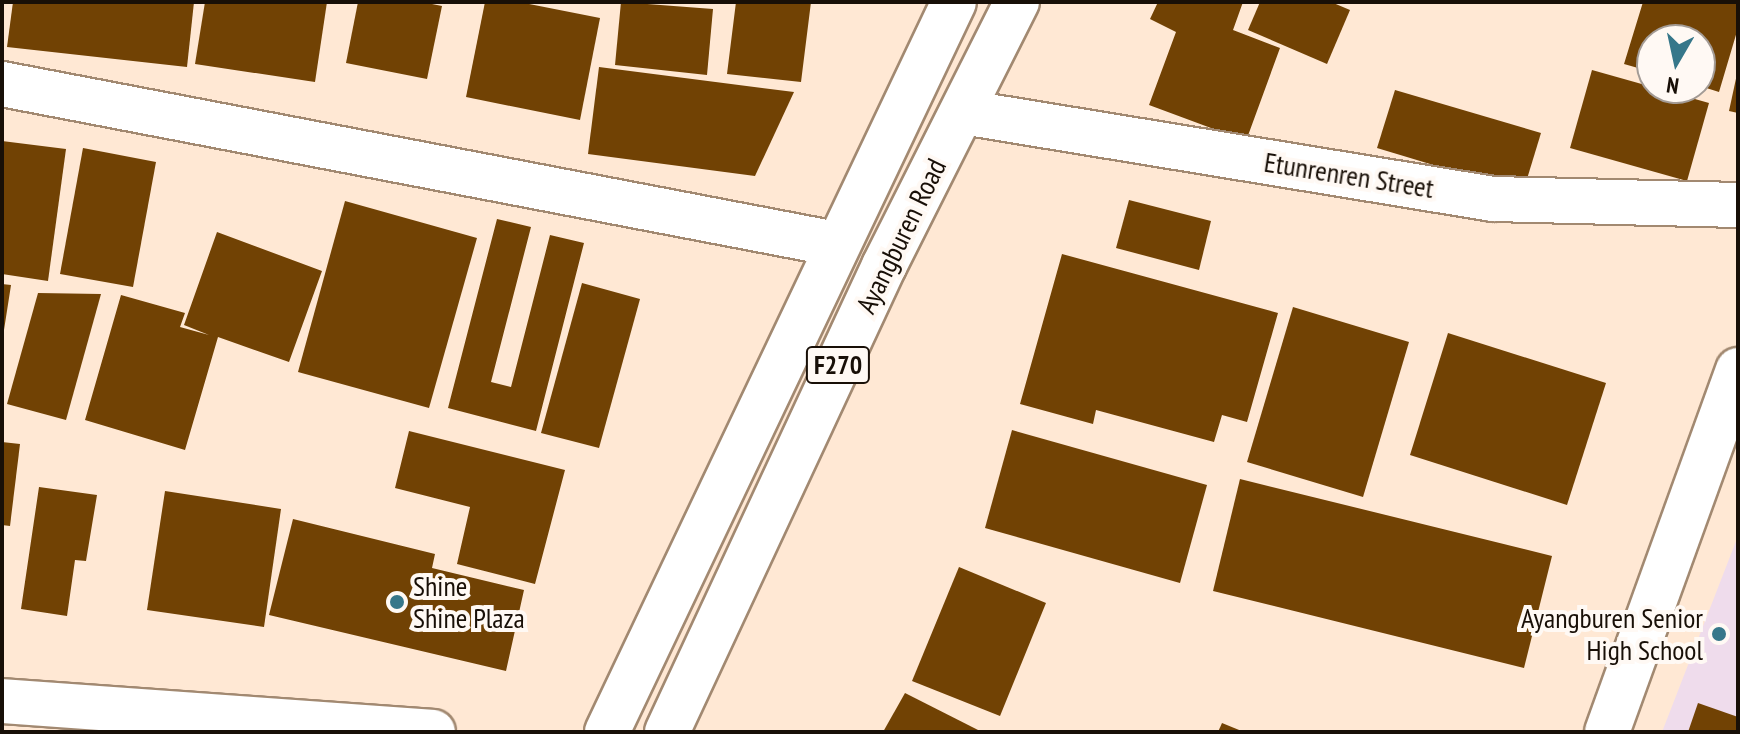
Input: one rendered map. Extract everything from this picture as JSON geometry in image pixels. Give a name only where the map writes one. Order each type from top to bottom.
[{"type":"main road","name":"Ayangburen Road","points":[[667,732],[884,266],[1017,2]]},
{"type":"main road","name":"Ayangburen Road","points":[[607,732],[946,9]]},
{"type":"main road","points":[[2,84],[836,244]]},
{"type":"main road","name":"Etunrenren Street","points":[[963,112],[1493,199],[1738,205]]},
{"type":"main road","points":[[1607,732],[1738,370]]},
{"type":"main road","points":[[2,701],[433,732]]},
{"type":"shaded area","name":"Ayangburen Senior High School","points":[[1738,536],[1738,732],[1662,732]]},
{"type":"building","points":[[13,2],[194,2],[187,67],[7,47]]},
{"type":"building","points":[[205,2],[327,2],[315,82],[195,64]]},
{"type":"building","points":[[358,2],[422,2],[442,6],[427,79],[346,63]]},
{"type":"building","points":[[485,2],[519,2],[600,18],[580,120],[466,97]]},
{"type":"building","points":[[621,2],[713,9],[707,75],[615,65]]},
{"type":"building","points":[[736,2],[811,2],[801,82],[727,74]]},
{"type":"building","points":[[1158,2],[1243,2],[1233,30],[1280,48],[1246,141],[1149,105],[1176,32],[1150,19]]},
{"type":"building","points":[[1260,2],[1331,2],[1350,10],[1327,64],[1248,30]]},
{"type":"building","points":[[1643,2],[1738,2],[1738,28],[1719,92],[1716,91],[1716,24],[1636,24]]},
{"type":"building","points":[[1636,25],[1636,67],[1624,64]]},
{"type":"building","points":[[599,67],[794,92],[755,176],[588,154]]},
{"type":"building","points":[[1592,70],[1636,82],[1636,104],[1709,104],[1687,181],[1570,148]]},
{"type":"building","points":[[1738,74],[1738,113],[1729,111]]},
{"type":"building","points":[[1395,90],[1541,133],[1523,192],[1377,148]]},
{"type":"building","points":[[2,141],[66,149],[48,281],[2,274]]},
{"type":"building","points":[[83,148],[156,162],[133,287],[60,274]]},
{"type":"building","points":[[1129,200],[1211,221],[1199,270],[1116,248]]},
{"type":"building","points":[[345,201],[477,238],[429,408],[298,372]]},
{"type":"building","points":[[497,219],[531,227],[491,382],[511,387],[550,235],[584,243],[536,431],[448,408]]},
{"type":"building","points":[[217,232],[322,271],[289,362],[218,337],[185,450],[85,420],[121,295],[185,313],[180,327],[209,335],[184,325]]},
{"type":"building","points":[[1062,254],[1278,313],[1247,422],[1222,415],[1214,442],[1096,410],[1093,424],[1020,404]]},
{"type":"building","points":[[582,283],[640,299],[599,448],[541,433]]},
{"type":"building","points":[[2,284],[11,285],[4,330],[2,330]]},
{"type":"building","points":[[38,293],[101,294],[66,420],[7,404]]},
{"type":"building","points":[[1293,307],[1409,342],[1363,497],[1247,462]]},
{"type":"building","points":[[1448,333],[1606,383],[1567,505],[1410,455]]},
{"type":"building","points":[[1012,430],[1207,485],[1180,583],[985,528]]},
{"type":"building","points":[[409,431],[565,470],[535,584],[457,564],[470,507],[395,488]]},
{"type":"building","points":[[2,442],[20,444],[10,526],[2,525]]},
{"type":"building","points":[[1240,479],[1552,556],[1524,668],[1213,591]]},
{"type":"building","points":[[39,487],[97,495],[86,561],[75,560],[67,616],[21,609]]},
{"type":"building","points":[[165,491],[281,509],[264,627],[147,610]]},
{"type":"building","name":"Shine Shine Plaza","points":[[293,519],[435,554],[432,568],[524,590],[506,671],[269,615]]},
{"type":"building","points":[[959,567],[1046,603],[1000,716],[912,681]]},
{"type":"building","points":[[905,693],[982,732],[883,732]]},
{"type":"building","points":[[1698,703],[1738,717],[1738,732],[1688,732]]},
{"type":"building","points":[[1222,723],[1244,732],[1218,732]]},
{"type":"place","name":"Shine Shine Plaza","points":[[397,602]]},
{"type":"place","name":"Ayangburen Senior High School","points":[[1719,634]]}]
